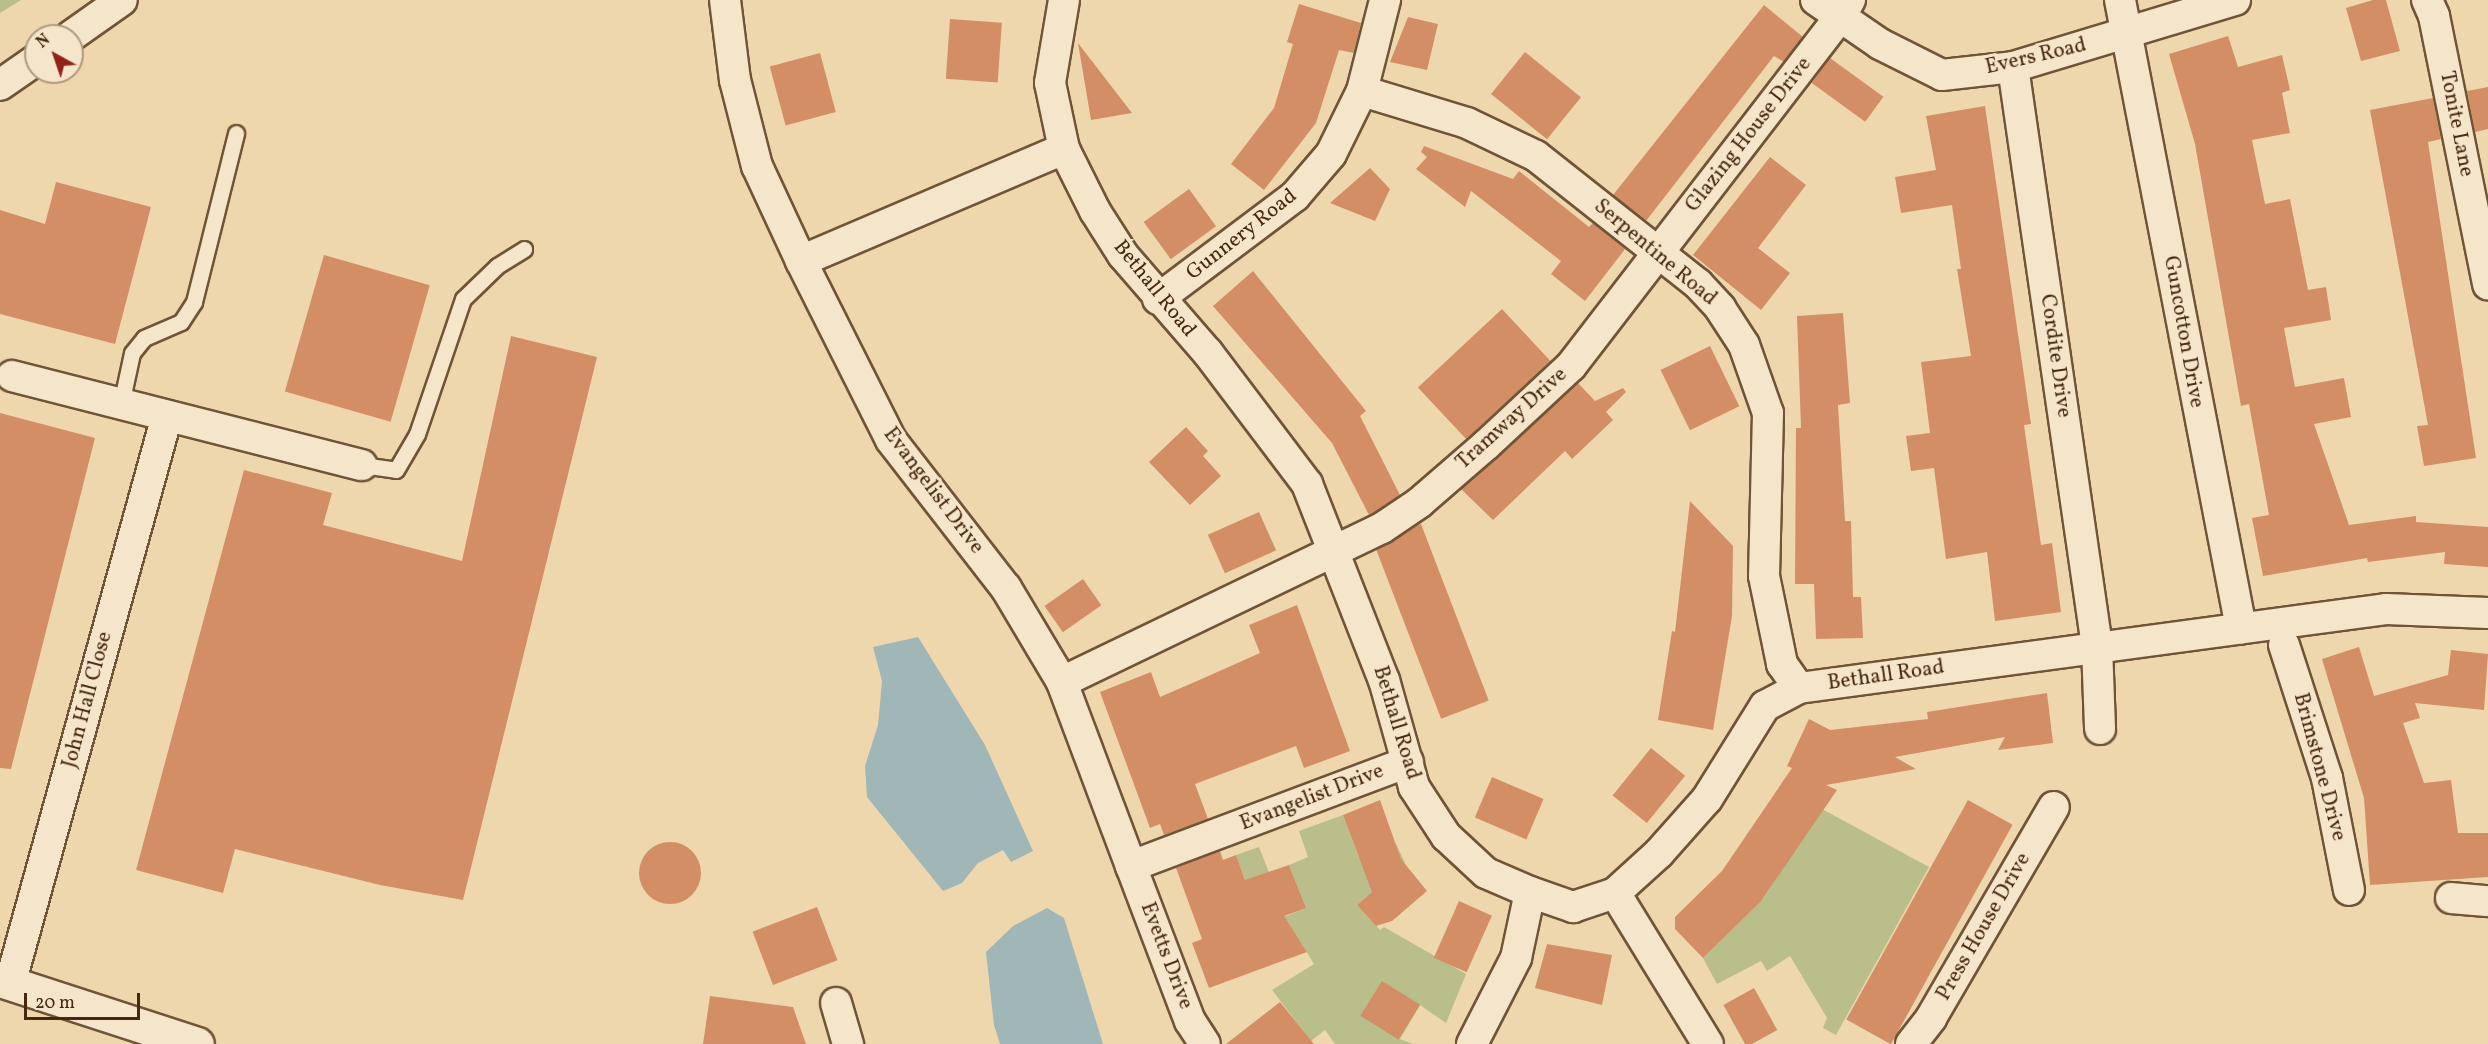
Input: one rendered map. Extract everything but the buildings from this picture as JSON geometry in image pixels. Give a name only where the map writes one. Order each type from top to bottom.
[{"type":"street","points":[[84,27],[122,0]]},
{"type":"street","name":"Evangelist Drive","points":[[725,0],[735,80],[758,166],[801,261],[891,440],[1006,588],[1062,682],[1131,866],[1408,762]]},
{"type":"street","name":"Bethall Road","points":[[1064,0],[1050,83],[1064,149],[1095,211],[1158,299],[1208,353],[1307,484],[1384,680],[1414,787],[1446,836],[1486,873],[1530,892],[1573,907],[1615,893],[1659,853],[1707,799],[1765,706],[1799,688],[2097,646],[2386,609],[2488,613]]},
{"type":"street","name":"Gunnery Road","points":[[1158,299],[1295,196],[1331,154],[1362,91],[1385,0]]},
{"type":"street","name":"Evers Road","points":[[1816,0],[1845,9],[1880,44],[1942,75],[2013,67],[2129,34],[2235,0]]},
{"type":"street","name":"Guncotton Drive","points":[[2120,0],[2129,34],[2241,628]]},
{"type":"street","name":"Tonite Lane","points":[[2427,0],[2434,16],[2488,285]]},
{"type":"street","name":"Glazing House Drive","points":[[1658,253],[1845,9]]},
{"type":"street","name":"Cordite Drive","points":[[2013,67],[2097,646],[2100,729]]},
{"type":"street","points":[[0,85],[24,68]]},
{"type":"street","name":"Serpentine Road","points":[[1362,91],[1467,123],[1536,156],[1698,284],[1720,308],[1744,345],[1768,413],[1764,576],[1782,664],[1799,688]]},
{"type":"street","points":[[801,261],[1064,149]]},
{"type":"street","name":"Tramway Drive","points":[[1334,548],[1382,528],[1409,509],[1486,445],[1571,366],[1658,253]]},
{"type":"street","points":[[12,376],[362,465]]},
{"type":"street","name":"John Hall Close","points":[[5,982],[167,416]]},
{"type":"street","points":[[1062,682],[1334,548]]},
{"type":"street","name":"Brimstone Drive","points":[[2284,645],[2327,778],[2349,890]]},
{"type":"street","name":"Press House Drive","points":[[1911,1044],[1931,1018],[2054,807]]},
{"type":"street","name":"Evetts Drive","points":[[1131,866],[1190,1021],[1205,1044]]},
{"type":"street","points":[[1472,1044],[1516,958],[1530,892]]},
{"type":"street","points":[[1615,893],[1708,1044]]},
{"type":"street","points":[[2451,898],[2488,901]]},
{"type":"street","points":[[5,982],[197,1044]]},
{"type":"street","points":[[836,1004],[848,1044]]},
{"type":"lane","points":[[121,404],[132,353],[144,338],[180,322],[194,302],[236,133]]},
{"type":"lane","points":[[362,465],[396,470],[417,434],[463,299],[497,266],[524,249]]},
{"type":"green space","points":[[0,0],[21,0],[0,13]]},
{"type":"green space","points":[[1822,809],[1929,867],[1836,1035],[1823,1028],[1827,1018],[1790,956],[1767,971],[1761,961],[1717,984],[1703,958],[1764,897]]},
{"type":"green space","points":[[1343,815],[1359,858],[1396,844],[1405,863],[1357,905],[1380,930],[1384,927],[1466,974],[1446,1023],[1420,1005],[1400,1039],[1413,1044],[1335,1044],[1325,1030],[1311,1041],[1272,990],[1314,964],[1300,941],[1260,967],[1246,882],[1236,855],[1259,847],[1286,916],[1306,908],[1289,865],[1308,857],[1299,831]]},
{"type":"shaded area","points":[[918,637],[985,745],[1033,851],[1011,862],[1003,850],[978,863],[962,883],[943,891],[867,797],[865,766],[878,725],[882,681],[873,647]]},
{"type":"shaded area","points":[[1047,908],[1064,918],[1103,1044],[1000,1044],[994,1025],[986,952],[1013,926]]}]
